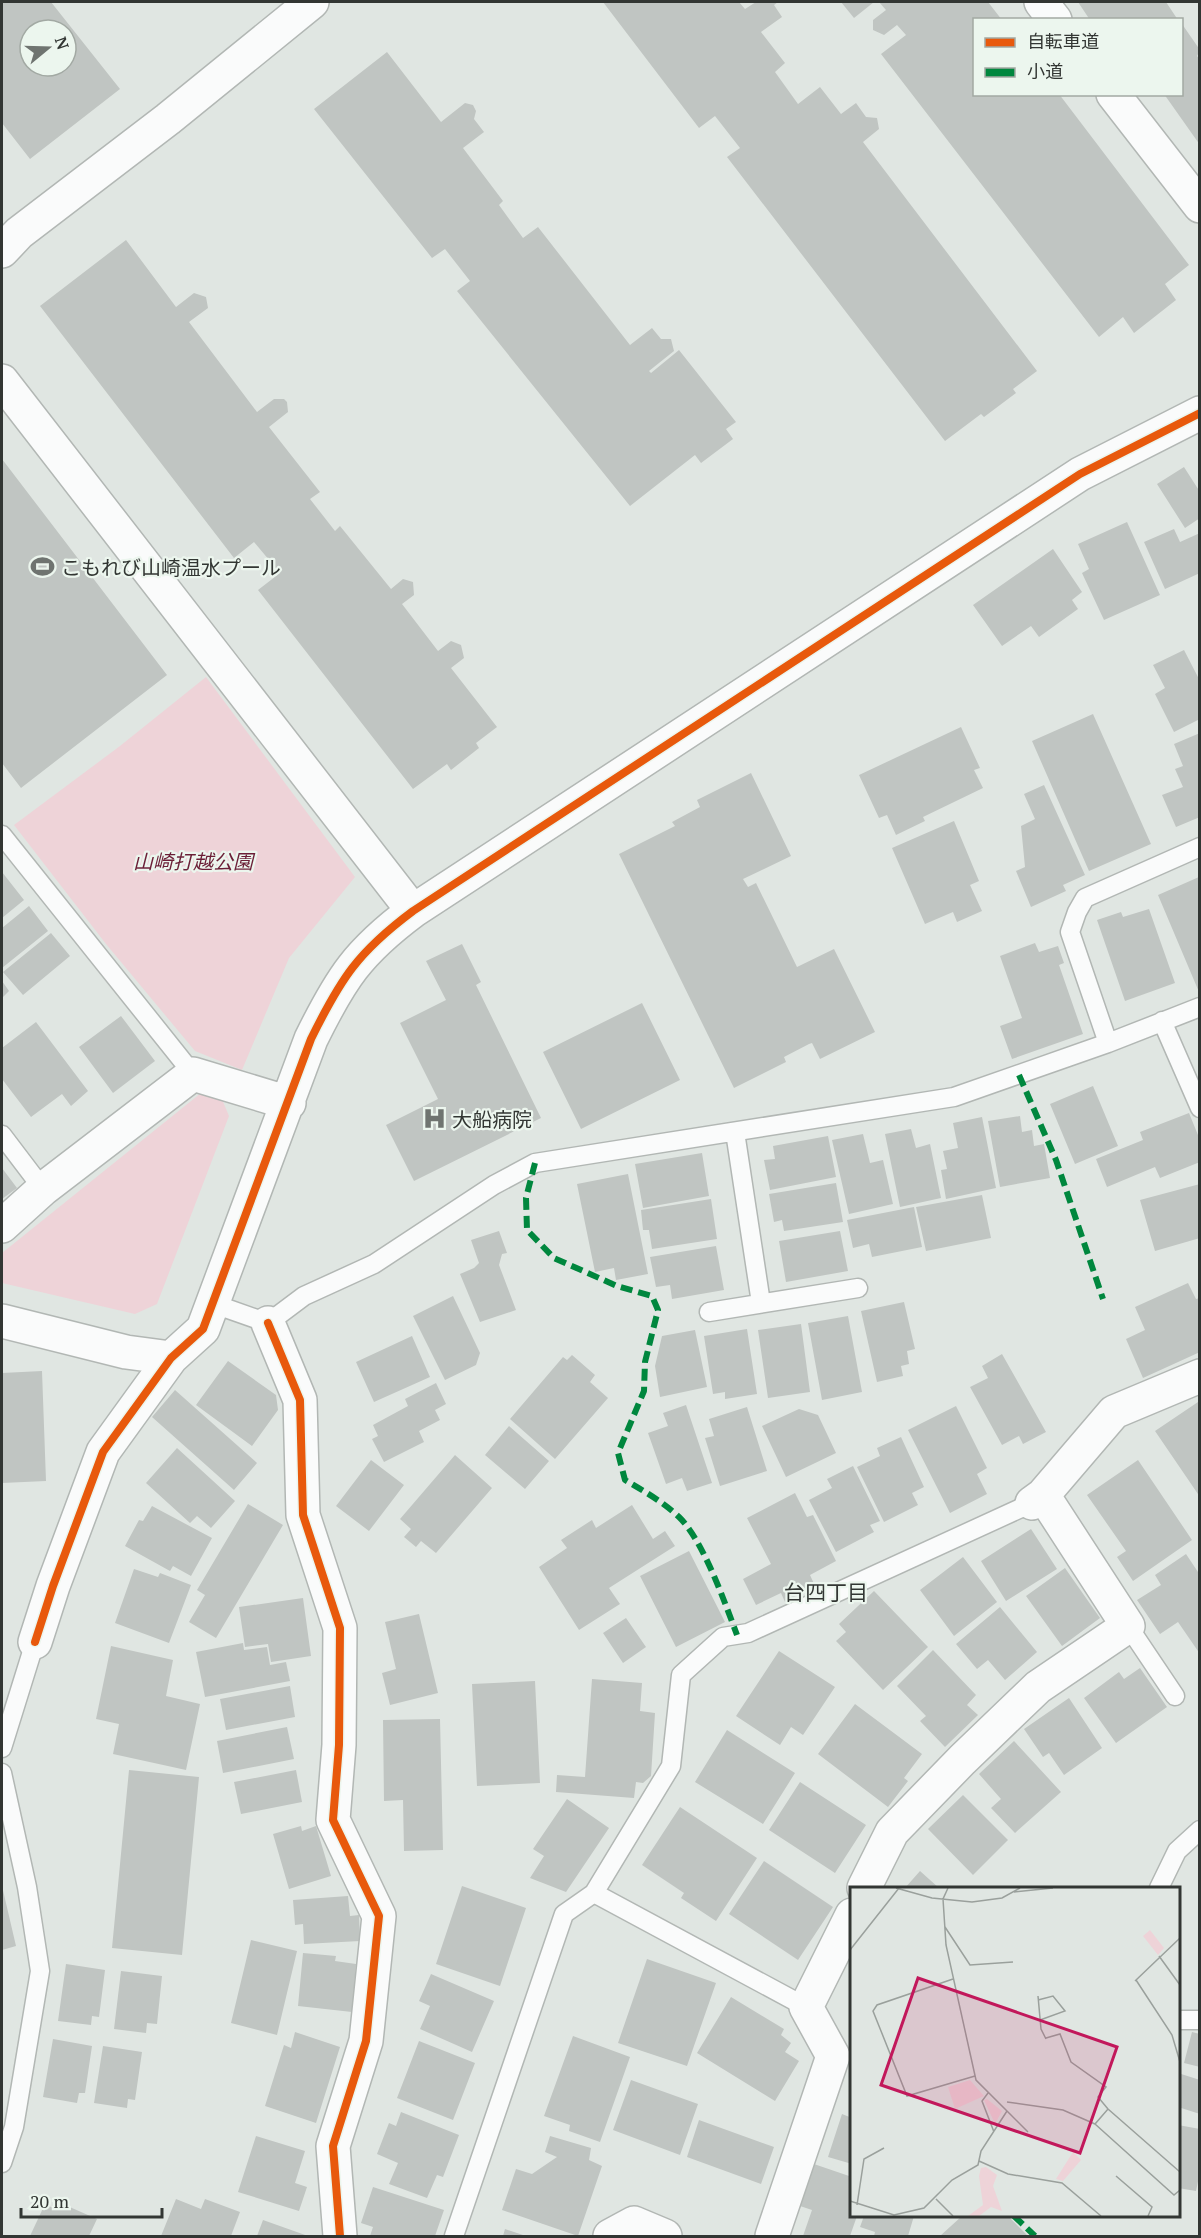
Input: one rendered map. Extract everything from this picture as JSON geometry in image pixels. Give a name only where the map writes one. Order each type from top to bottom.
[{"type":"street","points":[[2,251],[19,232],[168,119],[312,2]]},
{"type":"street","points":[[1041,2],[1053,18]]},
{"type":"street","points":[[1115,96],[1200,206]]},
{"type":"street","points":[[2,381],[413,911]]},
{"type":"street","points":[[35,1642],[53,1586],[103,1452],[171,1358],[203,1329],[311,1039],[330,1000],[353,964],[380,936],[413,911],[1080,474],[1200,413]]},
{"type":"street","points":[[2,1226],[43,1189],[193,1074],[289,1103]]},
{"type":"street","points":[[2,1321],[126,1352],[171,1358]]},
{"type":"street","points":[[268,1323],[300,1400],[303,1515],[340,1628],[339,1745],[333,1820],[379,1916],[366,2041],[333,2146],[340,2236]]},
{"type":"street","points":[[864,1887],[892,1832],[962,1760],[1038,1687],[1128,1626],[1038,1499],[1114,1412],[1200,1376]]},
{"type":"street","points":[[772,2236],[833,2056],[806,2007],[850,1919]]},
{"type":"street","points":[[610,2236],[634,2223],[665,2236]]},
{"type":"lane","points":[[2,834],[193,1074]]},
{"type":"lane","points":[[1108,1042],[1070,932],[1077,912],[1085,898],[1200,848]]},
{"type":"lane","points":[[214,1304],[268,1323],[304,1296],[374,1264],[494,1185],[535,1163],[954,1097],[1200,1007]]},
{"type":"lane","points":[[1162,1021],[1200,1108]]},
{"type":"lane","points":[[735,1132],[761,1303]]},
{"type":"lane","points":[[2,1135],[43,1189]]},
{"type":"lane","points":[[709,1312],[858,1288]]},
{"type":"lane","points":[[454,2236],[564,1914],[594,1893],[671,1766],[681,1675],[723,1637],[748,1634],[1038,1499]]},
{"type":"lane","points":[[1128,1626],[1175,1696]]},
{"type":"lane","points":[[2,1748],[35,1642]]},
{"type":"lane","points":[[2,1773],[27,1887],[40,1971],[14,2127],[2,2159]]},
{"type":"lane","points":[[1159,1887],[1177,1851],[1200,1830]]},
{"type":"lane","points":[[594,1893],[806,2007]]},
{"type":"lane","points":[[1180,2020],[1200,2020]]},
{"type":"green space","name":"山崎打越公園","points":[[206,677],[355,877],[289,958],[242,1070],[195,1051],[106,944],[14,825],[120,746]]},
{"type":"green space","points":[[206,1089],[219,1092],[229,1116],[157,1304],[135,1314],[2,1283],[2,1253]]},
{"type":"building","points":[[2,2],[51,2],[64,18],[18,18],[18,78],[78,78],[78,36],[120,89],[30,159],[2,123]]},
{"type":"building","points":[[603,2],[739,2],[745,9],[756,2],[778,2],[774,5],[782,17],[761,32],[785,63],[775,72],[798,104],[820,87],[841,114],[856,103],[866,117],[877,118],[879,129],[863,142],[1037,371],[1013,389],[1016,393],[984,417],[981,414],[945,441],[727,157],[740,148],[715,116],[699,128]]},
{"type":"building","points":[[841,2],[874,2],[854,18]]},
{"type":"building","points":[[879,2],[988,2],[1000,18],[973,18],[973,96],[1061,96],[1189,265],[1165,284],[1176,300],[1134,333],[1123,317],[1099,337],[881,54],[906,35],[897,25],[884,35],[873,30],[873,20],[886,10]]},
{"type":"building","points":[[1078,2],[1166,2],[1177,18],[1089,18]]},
{"type":"building","points":[[1183,25],[1200,50],[1197,56],[1200,60],[1200,145],[1165,96],[1183,96]]},
{"type":"building","points":[[387,52],[441,122],[465,103],[473,105],[476,111],[474,119],[484,132],[463,148],[503,201],[499,205],[523,238],[538,227],[630,345],[652,328],[661,339],[671,339],[674,351],[649,371],[651,373],[679,350],[736,422],[726,429],[733,439],[701,463],[695,455],[630,506],[457,291],[470,281],[445,249],[432,258],[314,109]]},
{"type":"building","points":[[126,240],[176,307],[194,293],[206,297],[208,308],[189,322],[257,412],[274,399],[284,399],[287,402],[288,412],[269,427],[320,492],[310,499],[335,531],[340,526],[391,589],[403,579],[413,582],[414,595],[402,604],[438,651],[451,641],[461,645],[464,658],[451,668],[497,727],[476,743],[479,748],[451,770],[447,764],[413,789],[258,590],[280,573],[254,542],[234,558],[40,306]]},
{"type":"building","name":"こもれび山崎温水プール","points":[[2,459],[167,675],[21,788],[2,763]]},
{"type":"building","points":[[1184,467],[1200,492],[1200,518],[1185,528],[1157,484]]},
{"type":"building","points":[[1127,522],[1160,595],[1104,620],[1082,573],[1089,569],[1078,544]]},
{"type":"building","points":[[1174,529],[1180,542],[1200,533],[1200,573],[1165,589],[1144,542]]},
{"type":"building","points":[[1053,549],[1082,592],[1072,600],[1078,609],[1039,637],[1031,626],[1002,646],[973,605]]},
{"type":"building","points":[[1184,650],[1200,681],[1200,719],[1174,732],[1155,694],[1165,688],[1153,665]]},
{"type":"building","points":[[1093,714],[1151,844],[1089,871],[1032,741]]},
{"type":"building","points":[[961,727],[980,768],[974,770],[983,788],[923,817],[925,821],[896,835],[887,815],[879,818],[859,775]]},
{"type":"building","points":[[1200,733],[1200,817],[1176,827],[1162,795],[1183,787],[1175,769],[1183,766],[1174,744]]},
{"type":"building","points":[[751,773],[791,856],[743,879],[748,887],[756,883],[797,967],[834,949],[875,1032],[820,1059],[812,1043],[809,1044],[784,1057],[786,1062],[734,1088],[619,854],[675,826],[672,822],[700,807],[697,800]]},
{"type":"building","points":[[1044,785],[1085,875],[1063,885],[1066,891],[1031,907],[1016,871],[1025,867],[1021,826],[1035,819],[1024,794]]},
{"type":"building","points":[[954,821],[979,881],[970,885],[982,911],[957,922],[953,912],[925,924],[892,848]]},
{"type":"building","points":[[2,872],[24,900],[2,918]]},
{"type":"building","points":[[1199,877],[1199,992],[1158,895]]},
{"type":"building","points":[[29,906],[48,931],[2,968],[2,928]]},
{"type":"building","points":[[1149,909],[1175,983],[1125,1001],[1097,920],[1121,912],[1123,917]]},
{"type":"building","points":[[51,933],[70,956],[23,995],[3,972]]},
{"type":"building","points":[[1035,943],[1039,952],[1058,946],[1064,963],[1059,965],[1083,1034],[1012,1059],[1000,1026],[1022,1018],[1000,956]]},
{"type":"building","points":[[462,944],[481,982],[476,985],[541,1118],[414,1181],[386,1125],[438,1099],[400,1023],[446,1000],[426,961]]},
{"type":"building","points":[[2,981],[9,991],[2,998]]},
{"type":"building","points":[[642,1003],[680,1080],[581,1129],[543,1052]]},
{"type":"building","points":[[121,1016],[155,1061],[113,1093],[79,1047]]},
{"type":"building","points":[[36,1022],[88,1091],[71,1106],[62,1094],[31,1117],[2,1079],[2,1048]]},
{"type":"building","points":[[1093,1086],[1118,1146],[1075,1164],[1050,1104]]},
{"type":"building","points":[[1189,1113],[1200,1140],[1200,1162],[1160,1178],[1155,1167],[1107,1187],[1096,1159],[1143,1140],[1140,1132]]},
{"type":"building","points":[[1020,1116],[1022,1132],[1032,1130],[1034,1146],[1044,1144],[1050,1178],[1000,1187],[988,1121]]},
{"type":"building","points":[[982,1117],[996,1188],[946,1199],[941,1170],[947,1169],[943,1151],[958,1148],[953,1123]]},
{"type":"building","points":[[911,1129],[916,1148],[930,1144],[941,1198],[900,1207],[885,1134]]},
{"type":"building","points":[[863,1134],[870,1163],[883,1160],[893,1204],[849,1214],[832,1140]]},
{"type":"building","points":[[828,1136],[836,1177],[770,1190],[764,1160],[775,1159],[773,1146]]},
{"type":"building","points":[[702,1153],[709,1196],[643,1208],[635,1164]]},
{"type":"building","points":[[2,1168],[17,1188],[2,1199]]},
{"type":"building","points":[[628,1174],[648,1274],[616,1280],[614,1268],[595,1272],[577,1184]]},
{"type":"building","points":[[836,1183],[843,1222],[784,1231],[782,1220],[774,1222],[769,1194]]},
{"type":"building","points":[[1200,1184],[1200,1238],[1155,1251],[1140,1200]]},
{"type":"building","points":[[982,1195],[991,1238],[926,1251],[916,1207]]},
{"type":"building","points":[[711,1199],[717,1239],[652,1249],[649,1230],[643,1230],[641,1210]]},
{"type":"building","points":[[914,1207],[922,1247],[872,1257],[869,1244],[853,1248],[847,1220]]},
{"type":"building","points":[[499,1231],[507,1253],[502,1254],[499,1265],[516,1310],[480,1322],[460,1274],[474,1268],[479,1263],[471,1240]]},
{"type":"building","points":[[840,1231],[848,1271],[786,1282],[779,1241]]},
{"type":"building","points":[[716,1246],[724,1290],[672,1299],[670,1285],[656,1287],[650,1257]]},
{"type":"building","points":[[1188,1283],[1196,1299],[1200,1298],[1200,1352],[1143,1378],[1126,1339],[1145,1330],[1135,1307]]},
{"type":"building","points":[[453,1296],[480,1353],[476,1365],[445,1380],[413,1316]]},
{"type":"building","points":[[904,1302],[915,1349],[907,1351],[909,1364],[901,1366],[903,1376],[877,1382],[861,1311]]},
{"type":"building","points":[[848,1316],[862,1392],[822,1400],[808,1323]]},
{"type":"building","points":[[801,1324],[810,1392],[768,1398],[758,1330]]},
{"type":"building","points":[[747,1329],[757,1394],[725,1399],[725,1392],[713,1394],[704,1336]]},
{"type":"building","points":[[695,1330],[707,1387],[660,1397],[655,1366],[662,1336]]},
{"type":"building","points":[[412,1336],[430,1377],[374,1402],[356,1362]]},
{"type":"building","points":[[1002,1354],[1046,1432],[1023,1444],[1019,1436],[1002,1445],[970,1387],[988,1378],[982,1366]]},
{"type":"building","points":[[572,1355],[595,1375],[590,1382],[608,1398],[555,1459],[510,1419],[563,1357],[567,1360]]},
{"type":"building","points":[[228,1361],[276,1395],[278,1410],[252,1446],[196,1405]]},
{"type":"building","points":[[42,1371],[46,1481],[2,1483],[2,1373]]},
{"type":"building","points":[[436,1383],[446,1404],[435,1410],[440,1420],[419,1431],[424,1442],[384,1462],[372,1439],[378,1436],[373,1425],[408,1406],[405,1399]]},
{"type":"building","points":[[175,1390],[257,1463],[234,1490],[152,1417]]},
{"type":"building","points":[[1198,1402],[1200,1405],[1200,1497],[1155,1431]]},
{"type":"building","points":[[686,1405],[712,1483],[687,1491],[682,1478],[666,1484],[648,1433],[668,1426],[663,1413]]},
{"type":"building","points":[[956,1406],[987,1468],[977,1474],[987,1494],[950,1513],[908,1430]]},
{"type":"building","points":[[747,1407],[767,1471],[720,1486],[705,1438],[714,1436],[709,1419]]},
{"type":"building","points":[[799,1409],[818,1415],[836,1453],[786,1477],[762,1426]]},
{"type":"building","points":[[509,1426],[549,1461],[525,1489],[485,1455]]},
{"type":"building","points":[[901,1437],[924,1487],[912,1493],[918,1505],[884,1522],[857,1467],[880,1456],[877,1448]]},
{"type":"building","points":[[177,1448],[235,1501],[211,1528],[197,1516],[190,1523],[146,1483]]},
{"type":"building","points":[[455,1455],[492,1488],[436,1553],[421,1541],[416,1547],[404,1537],[411,1529],[400,1519]]},
{"type":"building","points":[[371,1460],[404,1485],[369,1531],[336,1506]]},
{"type":"building","points":[[1138,1460],[1192,1540],[1133,1581],[1117,1557],[1126,1551],[1087,1495]]},
{"type":"building","points":[[853,1466],[880,1521],[870,1525],[874,1532],[836,1552],[809,1500],[832,1488],[827,1479]]},
{"type":"building","points":[[795,1493],[807,1517],[813,1515],[836,1561],[810,1575],[815,1586],[785,1602],[781,1593],[756,1605],[743,1579],[771,1564],[747,1518]]},
{"type":"building","points":[[248,1504],[283,1525],[216,1638],[189,1622],[205,1595],[197,1590]]},
{"type":"building","points":[[632,1505],[653,1539],[665,1531],[675,1546],[609,1588],[620,1604],[579,1630],[539,1567],[567,1548],[561,1540],[592,1520],[596,1528]]},
{"type":"building","points":[[152,1506],[212,1538],[191,1576],[173,1566],[170,1571],[125,1546],[139,1520],[143,1521]]},
{"type":"building","points":[[1031,1529],[1057,1569],[1006,1601],[981,1561]]},
{"type":"building","points":[[689,1551],[725,1622],[676,1647],[640,1576]]},
{"type":"building","points":[[1186,1554],[1200,1575],[1200,1654],[1178,1622],[1160,1634],[1137,1600],[1161,1585],[1155,1575]]},
{"type":"building","points":[[963,1557],[997,1602],[954,1636],[920,1590]]},
{"type":"building","points":[[1065,1568],[1100,1618],[1062,1646],[1026,1596]]},
{"type":"building","points":[[134,1569],[158,1577],[160,1573],[191,1585],[169,1643],[115,1623]]},
{"type":"building","points":[[874,1591],[928,1647],[883,1690],[836,1641],[846,1632],[839,1624]]},
{"type":"building","points":[[303,1598],[311,1656],[271,1662],[268,1644],[245,1647],[239,1607]]},
{"type":"building","points":[[1000,1607],[1037,1652],[1005,1680],[988,1660],[977,1669],[956,1644]]},
{"type":"building","points":[[419,1614],[438,1693],[390,1705],[382,1673],[396,1669],[385,1622]]},
{"type":"building","points":[[626,1618],[646,1647],[623,1663],[603,1633]]},
{"type":"building","points":[[243,1643],[244,1650],[267,1647],[270,1665],[286,1662],[290,1681],[205,1697],[196,1652]]},
{"type":"building","points":[[111,1646],[173,1660],[166,1696],[200,1704],[186,1770],[113,1754],[119,1724],[96,1719]]},
{"type":"building","points":[[933,1650],[976,1695],[967,1705],[978,1715],[945,1747],[920,1721],[926,1716],[897,1686]]},
{"type":"building","points":[[779,1651],[835,1687],[803,1735],[791,1727],[780,1745],[736,1716]]},
{"type":"building","points":[[1140,1668],[1167,1707],[1116,1743],[1084,1698],[1119,1672],[1124,1679]]},
{"type":"building","points":[[592,1679],[642,1683],[640,1711],[655,1713],[651,1776],[643,1783],[636,1782],[634,1798],[556,1792],[557,1775],[585,1777]]},
{"type":"building","points":[[535,1681],[540,1783],[477,1786],[472,1684]]},
{"type":"building","points":[[290,1686],[295,1717],[226,1730],[220,1699]]},
{"type":"building","points":[[1069,1698],[1102,1748],[1064,1775],[1049,1753],[1043,1757],[1024,1729]]},
{"type":"building","points":[[855,1704],[922,1754],[904,1778],[908,1781],[888,1807],[818,1754]]},
{"type":"building","points":[[440,1719],[443,1850],[404,1851],[403,1800],[384,1801],[383,1720]]},
{"type":"building","points":[[287,1727],[294,1759],[223,1773],[217,1741]]},
{"type":"building","points":[[727,1730],[795,1773],[763,1824],[695,1782]]},
{"type":"building","points":[[1014,1741],[1061,1792],[1015,1833],[991,1808],[1001,1799],[979,1774]]},
{"type":"building","points":[[129,1770],[199,1777],[182,1955],[112,1948]]},
{"type":"building","points":[[296,1770],[302,1802],[241,1814],[234,1782]]},
{"type":"building","points":[[800,1782],[866,1825],[835,1873],[769,1830]]},
{"type":"building","points":[[963,1795],[1008,1840],[973,1875],[928,1829]]},
{"type":"building","points":[[567,1799],[609,1828],[566,1892],[530,1878],[544,1856],[533,1849]]},
{"type":"building","points":[[680,1807],[757,1858],[716,1921],[681,1898],[684,1893],[642,1865]]},
{"type":"building","points":[[301,1826],[302,1831],[316,1826],[331,1876],[289,1889],[273,1834]]},
{"type":"building","points":[[764,1861],[833,1907],[798,1960],[729,1914]]},
{"type":"building","points":[[920,1871],[938,1887],[906,1887]]},
{"type":"building","points":[[2,1886],[16,1946],[2,1950]]},
{"type":"building","points":[[462,1886],[526,1908],[500,1986],[436,1964]]},
{"type":"building","points":[[348,1896],[350,1916],[359,1915],[360,1941],[304,1944],[303,1924],[295,1925],[293,1900]]},
{"type":"building","points":[[251,1940],[297,1951],[277,2035],[231,2023]]},
{"type":"building","points":[[303,1953],[336,1956],[335,1961],[356,1964],[352,2012],[298,2006]]},
{"type":"building","points":[[647,1959],[716,1983],[687,2066],[618,2043]]},
{"type":"building","points":[[66,1964],[105,1970],[99,2017],[92,2016],[91,2025],[58,2021]]},
{"type":"building","points":[[121,1971],[162,1976],[157,2024],[147,2023],[146,2033],[114,2029]]},
{"type":"building","points":[[431,1974],[494,2001],[472,2052],[420,2029],[430,2006],[419,2001]]},
{"type":"building","points":[[731,1997],[784,2029],[781,2035],[791,2043],[785,2052],[799,2061],[775,2101],[697,2053]]},
{"type":"building","points":[[295,2032],[340,2047],[316,2123],[265,2106],[284,2045],[291,2048]]},
{"type":"building","points":[[1192,2032],[1200,2034],[1200,2067],[1184,2063]]},
{"type":"building","points":[[573,2036],[630,2057],[600,2142],[569,2131],[570,2125],[544,2116]]},
{"type":"building","points":[[53,2039],[92,2046],[85,2093],[79,2093],[77,2103],[43,2097]]},
{"type":"building","points":[[419,2041],[475,2063],[453,2120],[397,2098]]},
{"type":"building","points":[[103,2046],[142,2052],[135,2100],[128,2099],[127,2108],[94,2103]]},
{"type":"building","points":[[1180,2074],[1200,2080],[1200,2114],[1180,2108]]},
{"type":"building","points":[[631,2080],[698,2104],[680,2155],[613,2130]]},
{"type":"building","points":[[401,2112],[459,2135],[443,2177],[437,2175],[427,2198],[389,2184],[398,2163],[377,2154],[389,2123],[396,2126]]},
{"type":"building","points":[[842,2114],[850,2117],[850,2163],[828,2157]]},
{"type":"building","points":[[699,2120],[774,2147],[761,2184],[687,2157]]},
{"type":"building","points":[[1180,2125],[1200,2129],[1200,2172],[1196,2191],[1180,2188]]},
{"type":"building","points":[[256,2136],[305,2151],[295,2183],[307,2187],[299,2211],[238,2192]]},
{"type":"building","points":[[550,2136],[591,2148],[589,2160],[602,2166],[578,2236],[502,2210],[516,2169],[532,2174],[557,2157],[545,2152]]},
{"type":"building","points":[[811,2163],[850,2176],[850,2217],[857,2217],[850,2236],[803,2236],[812,2210],[797,2205]]},
{"type":"building","points":[[373,2187],[444,2210],[435,2236],[370,2236],[373,2227],[361,2223]]},
{"type":"building","points":[[176,2199],[201,2209],[205,2199],[240,2212],[231,2236],[161,2236]]},
{"type":"building","points":[[56,2201],[97,2219],[89,2236],[30,2236],[45,2204],[53,2208]]},
{"type":"building","points":[[864,2217],[914,2217],[908,2236],[874,2236],[875,2232],[860,2227]]},
{"type":"building","points":[[961,2217],[1009,2217],[1028,2236],[940,2236]]},
{"type":"building","points":[[263,2220],[308,2236],[257,2236]]},
{"type":"building","points":[[505,2229],[526,2236],[503,2236]]},
{"type":"marked path","points":[[1019,1075],[1056,1160],[1103,1299]]},
{"type":"marked path","points":[[535,1163],[526,1198],[527,1230],[554,1258],[617,1286],[652,1296],[658,1310],[645,1362],[644,1391],[618,1453],[625,1480],[666,1506],[688,1527],[713,1573],[737,1635]]},
{"type":"marked path","points":[[1015,2217],[1035,2236]]},
{"type":"cycle path","points":[[35,1642],[53,1586],[103,1452],[171,1358],[203,1329],[311,1039],[332,999],[364,953],[413,911],[1080,474],[1200,413]]},
{"type":"cycle path","points":[[268,1323],[300,1400],[303,1515],[340,1628],[339,1745],[333,1820],[379,1916],[366,2041],[333,2146],[340,2236]]},
{"type":"place","name":"こもれび山崎温水プール","points":[[43,567]]},
{"type":"place","name":"大船病院","points":[[434,1119]]},
{"type":"district","name":"台四丁目","points":[[826,1592]]}]
